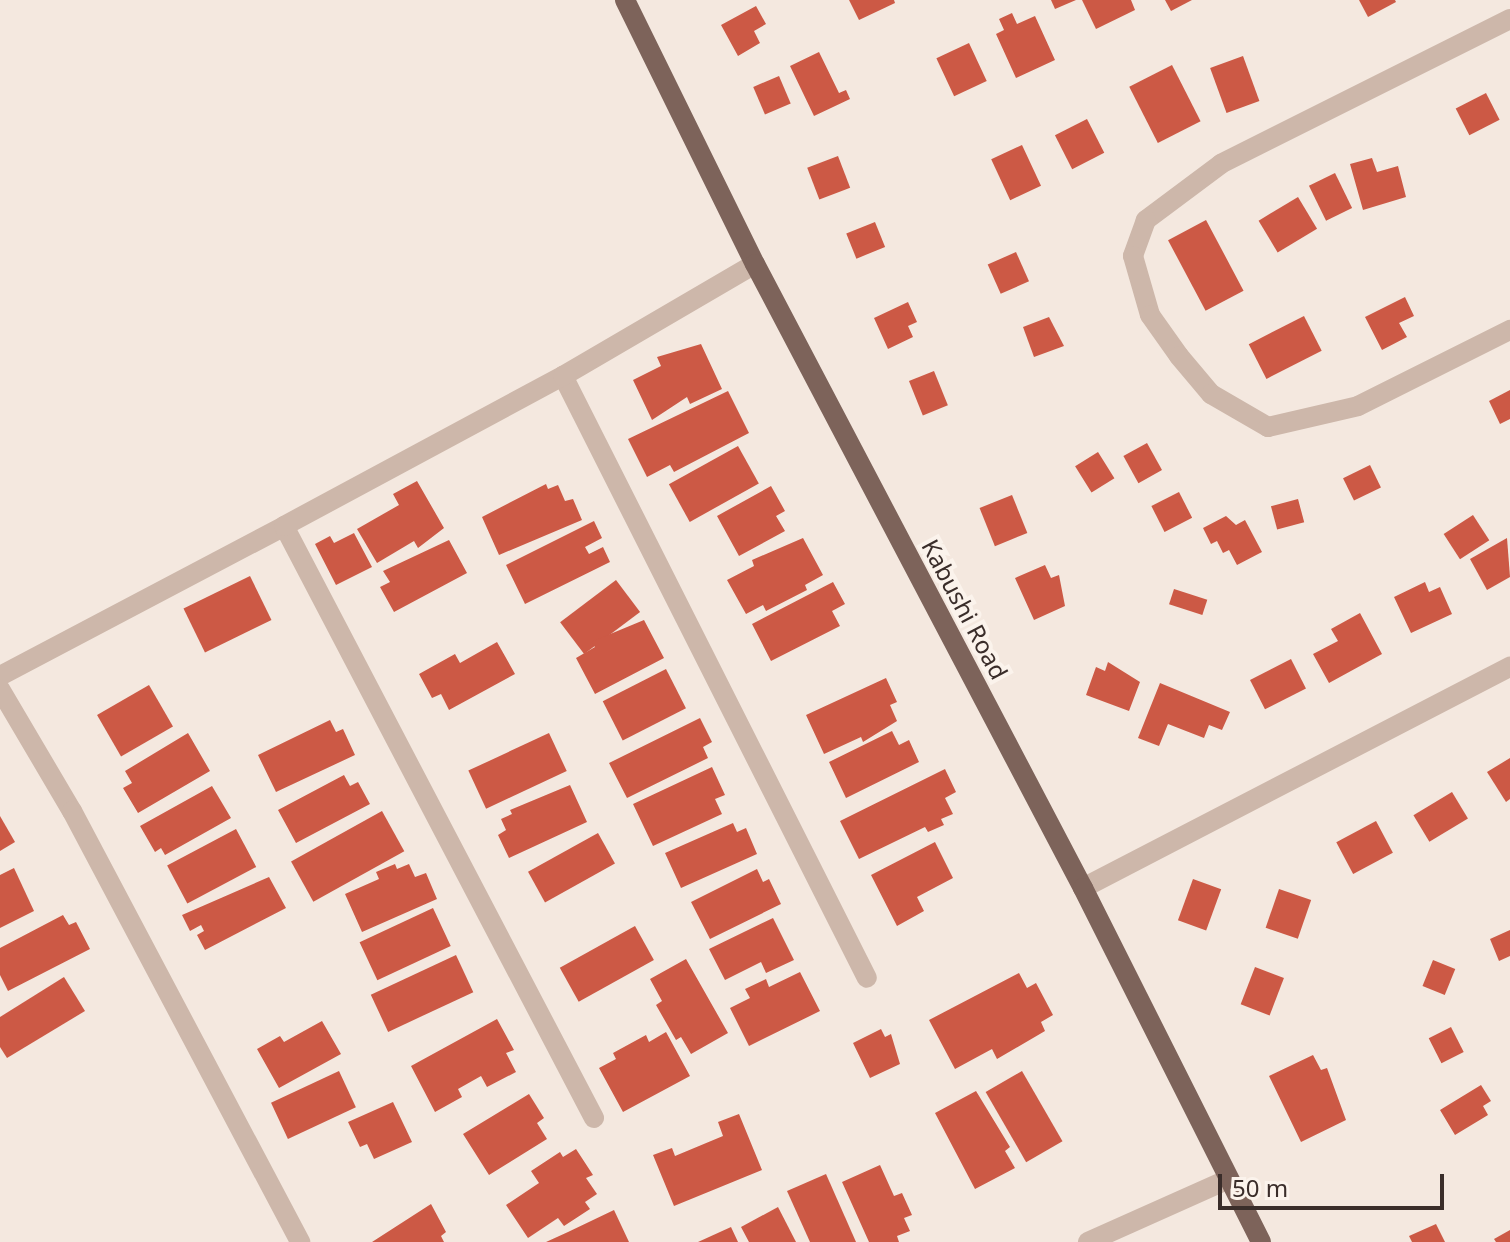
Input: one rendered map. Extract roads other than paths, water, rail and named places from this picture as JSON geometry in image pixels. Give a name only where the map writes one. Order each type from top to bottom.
[{"type":"main road","name":"Kabushi Road","points":[[625,0],[755,264],[1083,888],[1261,1242]]},
{"type":"street","points":[[1510,19],[1221,164],[1146,220],[1133,256],[1150,315],[1179,356],[1211,394],[1268,427],[1358,406],[1510,330]]},
{"type":"street","points":[[0,676],[563,376],[755,264]]},
{"type":"street","points":[[563,376],[867,978]]},
{"type":"street","points":[[284,526],[594,1118]]},
{"type":"street","points":[[1083,888],[1510,667]]},
{"type":"street","points":[[0,689],[72,811],[300,1242]]},
{"type":"street","points":[[1088,1242],[1229,1179]]}]
